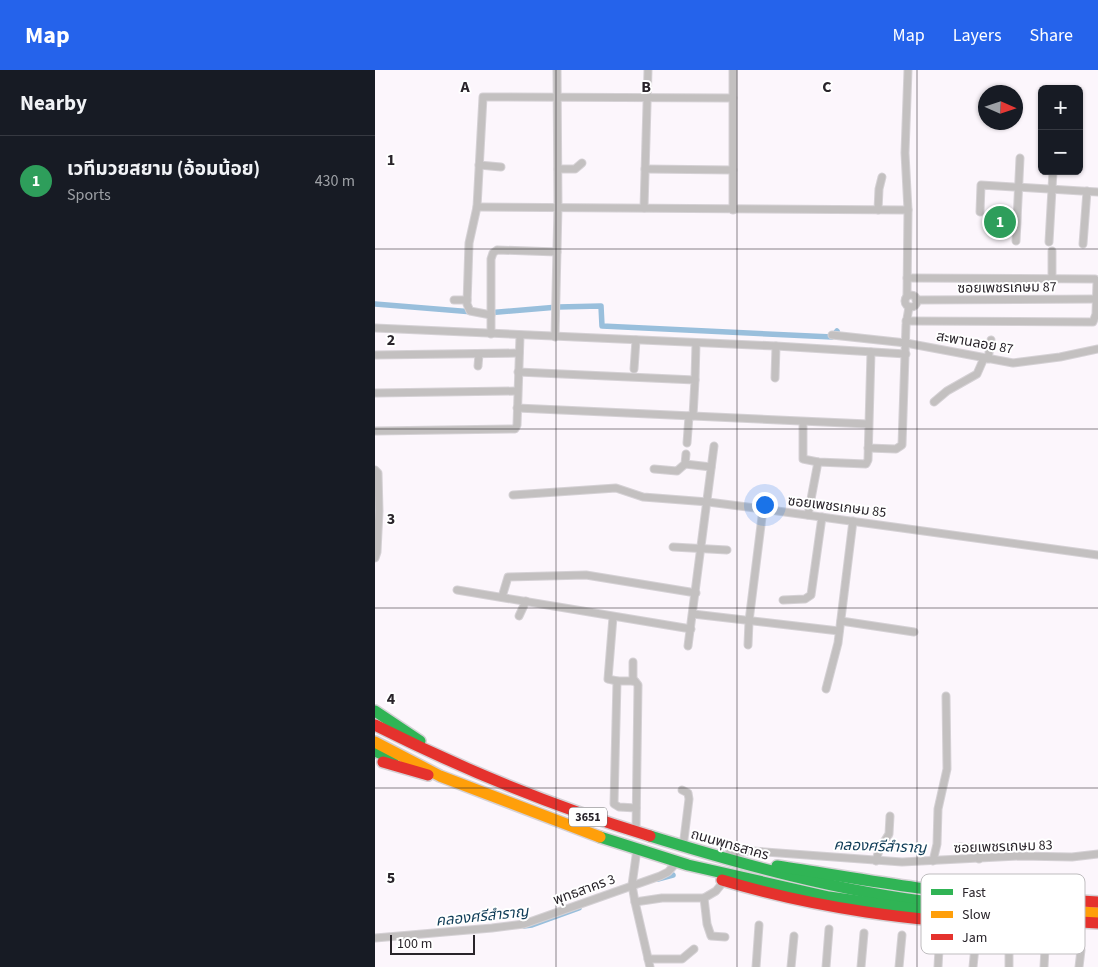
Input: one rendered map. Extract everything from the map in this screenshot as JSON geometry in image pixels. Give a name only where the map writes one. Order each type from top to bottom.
[{"type":"main road","points":[[375,711],[448,760]]},
{"type":"main road","points":[[375,719],[448,760]]},
{"type":"main road","name":"ถนนพุทธสาคร","points":[[375,725],[493,781],[554,805],[636,832],[793,877],[921,906]]},
{"type":"main road","name":"ถนนพุทธสาคร","points":[[375,742],[439,776],[542,817],[683,863],[829,897],[921,905]]},
{"type":"main road","points":[[375,751],[439,776]]},
{"type":"main road","points":[[375,759],[407,770],[439,776]]},
{"type":"main road","points":[[730,858],[921,888]]},
{"type":"main road","points":[[683,863],[724,881],[798,901],[857,911],[921,918]]},
{"type":"main road","name":"ถนนพุทธสาคร","points":[[1085,912],[1098,913]]},
{"type":"street","points":[[555,336],[558,206],[557,70]]},
{"type":"street","points":[[644,208],[648,70]]},
{"type":"street","points":[[733,70],[733,210]]},
{"type":"street","points":[[908,70],[905,153],[908,210],[907,296],[905,302],[909,306]]},
{"type":"street","points":[[491,314],[470,311],[467,308],[469,243],[477,207],[483,97],[733,98]]},
{"type":"street","points":[[1016,241],[1020,158]]},
{"type":"street","points":[[558,169],[575,169],[582,163]]},
{"type":"street","points":[[479,165],[501,167]]},
{"type":"street","points":[[645,169],[733,170]]},
{"type":"street","points":[[1049,242],[1053,175]]},
{"type":"street","points":[[878,210],[879,189],[882,177]]},
{"type":"street","points":[[980,212],[981,185],[1098,192]]},
{"type":"street","points":[[1083,244],[1087,191]]},
{"type":"street","points":[[477,207],[558,206],[733,210],[908,210]]},
{"type":"street","points":[[491,334],[491,259],[493,253],[497,250],[557,252]]},
{"type":"street","points":[[1052,251],[1052,279]]},
{"type":"street","points":[[906,321],[1093,322],[1097,299],[1097,282],[1095,279],[907,278]]},
{"type":"street","points":[[907,296],[912,295],[917,300],[914,306],[909,306]]},
{"type":"street","name":"ซอยเพชรเกษม 87","points":[[917,300],[1097,299]]},
{"type":"street","points":[[454,300],[467,300]]},
{"type":"street","points":[[868,448],[896,448],[902,445],[906,321],[909,306]]},
{"type":"street","points":[[375,328],[776,346],[906,354]]},
{"type":"street","name":"สะพานลอย 87","points":[[833,335],[906,343],[1013,363],[1060,357],[1098,349]]},
{"type":"street","points":[[375,431],[513,430],[517,426],[520,336]]},
{"type":"street","points":[[634,369],[636,340]]},
{"type":"street","points":[[934,402],[947,391],[977,374],[986,359],[991,340]]},
{"type":"street","points":[[687,443],[695,380],[696,343]]},
{"type":"street","points":[[775,378],[776,346]]},
{"type":"street","points":[[803,422],[803,457],[805,460],[866,464],[868,460],[871,352]]},
{"type":"street","points":[[375,355],[519,353]]},
{"type":"street","points":[[478,366],[479,354]]},
{"type":"street","points":[[518,372],[695,380]]},
{"type":"street","points":[[375,393],[517,391]]},
{"type":"street","points":[[517,408],[868,424]]},
{"type":"street","points":[[689,646],[714,446]]},
{"type":"street","points":[[654,469],[677,471],[685,464],[686,454]]},
{"type":"street","points":[[808,515],[818,462]]},
{"type":"street","points":[[685,464],[711,468]]},
{"type":"street","points":[[375,470],[378,473],[377,552],[375,558]]},
{"type":"street","name":"ซอยเพชรเกษม 85","points":[[513,495],[616,488],[643,497],[763,509],[1098,555]]},
{"type":"street","points":[[748,645],[749,621],[763,509]]},
{"type":"street","points":[[783,600],[805,600],[811,596],[822,517]]},
{"type":"street","points":[[826,689],[841,621],[853,521]]},
{"type":"street","points":[[673,547],[727,550]]},
{"type":"street","points":[[502,597],[508,576],[524,575],[586,575],[696,593]]},
{"type":"street","points":[[457,590],[691,630]]},
{"type":"street","points":[[519,616],[526,601]]},
{"type":"street","points":[[693,614],[839,632]]},
{"type":"street","points":[[613,616],[608,677],[610,680],[633,681],[639,685],[636,832]]},
{"type":"street","points":[[841,621],[914,632]]},
{"type":"street","points":[[633,662],[633,681]]},
{"type":"street","points":[[617,681],[614,804],[619,807],[636,808]]},
{"type":"street","points":[[933,861],[937,844],[939,809],[947,769],[946,696]]},
{"type":"street","points":[[682,790],[688,793],[689,799],[683,846]]},
{"type":"street","points":[[876,861],[879,850],[889,834],[890,816]]},
{"type":"street","points":[[960,847],[976,849],[979,852],[979,859]]},
{"type":"street","points":[[637,849],[633,885],[634,900],[650,967]]},
{"type":"street","name":"ซอยเพชรเกษม 83","points":[[730,858],[752,851],[876,861],[933,861],[1098,854]]},
{"type":"street","name":"พุทธสาคร 3","points":[[375,938],[524,924],[668,872],[683,863]]},
{"type":"street","points":[[634,900],[704,898],[716,891],[724,881]]},
{"type":"street","points":[[704,898],[707,924],[711,936],[725,937]]},
{"type":"street","points":[[756,967],[759,925]]},
{"type":"street","points":[[826,967],[829,929]]},
{"type":"street","points":[[861,967],[864,933]]},
{"type":"street","points":[[899,967],[902,935]]},
{"type":"street","points":[[791,967],[794,936]]},
{"type":"street","points":[[648,959],[682,959],[694,950]]},
{"type":"street","points":[[938,967],[939,954]]},
{"type":"street","points":[[973,967],[974,954]]},
{"type":"street","points":[[1009,954],[1009,967]]},
{"type":"street","points":[[1044,967],[1045,954]]},
{"type":"street","points":[[1079,967],[1081,954]]},
{"type":"waterway","points":[[375,304],[473,312]]},
{"type":"waterway","points":[[487,313],[558,307],[601,306],[602,326],[832,337],[837,331]]},
{"type":"waterway","name":"คลองศรีสำราญ","points":[[658,879],[673,875]]},
{"type":"waterway","name":"คลองศรีสำราญ","points":[[524,926],[532,925],[579,908]]},
{"type":"traffic: fast","points":[[375,711],[420,741]]},
{"type":"traffic: fast","points":[[375,751],[393,759]]},
{"type":"traffic: fast","points":[[650,836],[721,857],[829,885],[921,901]]},
{"type":"traffic: fast","points":[[600,837],[688,865],[829,897],[921,910]]},
{"type":"traffic: fast","points":[[777,866],[921,889]]},
{"type":"traffic: slow","points":[[375,742],[440,776],[600,837]]},
{"type":"traffic: slow","points":[[1085,912],[1098,913]]},
{"type":"traffic: jam","points":[[375,725],[442,757],[510,786],[579,813],[650,836]]},
{"type":"traffic: jam","points":[[383,762],[428,775]]},
{"type":"traffic: jam","points":[[722,880],[794,899],[866,912],[921,919]]},
{"type":"traffic: jam","points":[[1085,901],[1098,902]]},
{"type":"traffic: jam","points":[[1085,922],[1098,923]]},
{"type":"place","name":"เวทีมวยสยาม (อ้อมน้อย)","points":[[1000,222]]}]
